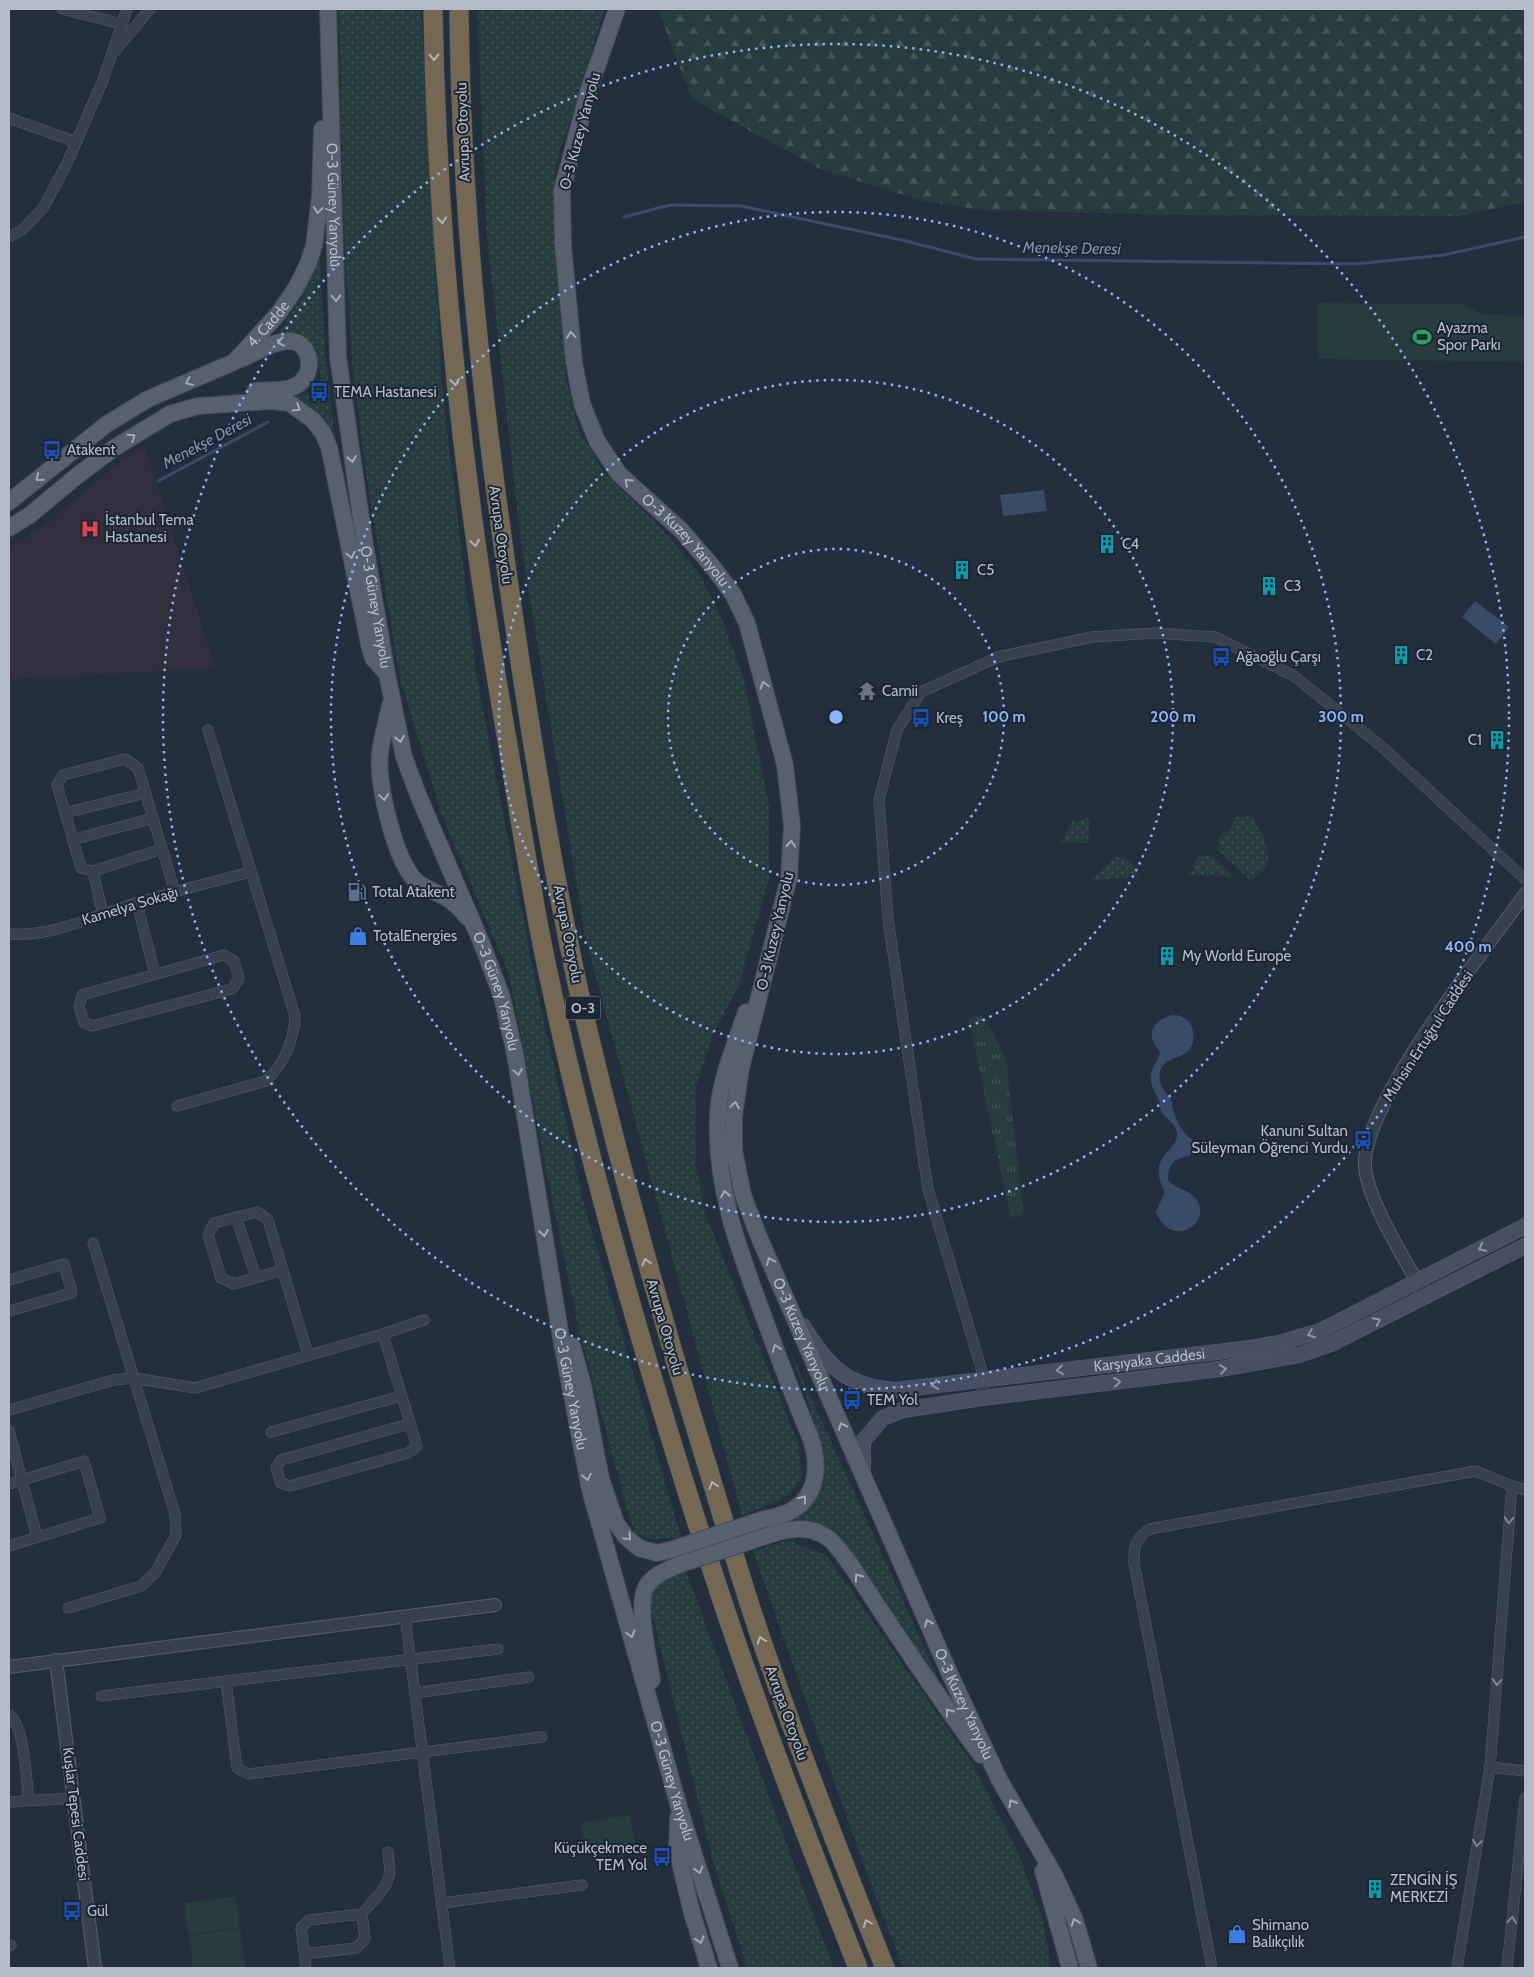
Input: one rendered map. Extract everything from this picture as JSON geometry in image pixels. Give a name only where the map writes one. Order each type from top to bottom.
[{"type":"highway","name":"Avrupa Otoyolu","points":[[433,9],[434,95],[446,285],[464,453],[487,622],[551,984],[609,1225],[648,1361],[717,1585],[787,1784],[858,1968]]},
{"type":"highway","name":"Avrupa Otoyolu","points":[[459,9],[461,108],[468,238],[495,493],[535,755],[552,854],[585,1020],[623,1176],[662,1320],[743,1585],[811,1778],[885,1968]]},
{"type":"main road","name":"O-3 Kuzey Yanyolu","points":[[617,9],[589,89],[562,190],[563,245],[574,362],[582,404],[596,441],[619,474],[682,531],[733,594],[747,623],[785,765],[792,826],[790,878],[741,1068],[734,1116],[734,1150],[743,1195],[759,1237],[948,1670],[999,1779]]},
{"type":"main road","points":[[609,35],[625,9]]},
{"type":"main road","name":"4. Cadde","points":[[9,502],[107,424],[148,400],[234,362],[278,314],[296,288],[314,246],[320,196],[323,94],[329,15]]},
{"type":"main road","name":"O-3 Güney Yanyolu","points":[[329,15],[338,357],[350,449],[387,674],[404,757],[494,973],[508,1021],[522,1096],[553,1292],[590,1490],[679,1807],[730,1968]]},
{"type":"main road","points":[[9,528],[30,515],[78,475],[124,441],[170,414],[236,394],[290,388],[299,384],[307,376],[310,366],[308,356],[303,347],[295,341],[274,344],[234,362]]},
{"type":"main road","points":[[198,406],[271,401],[289,403],[302,410],[318,426],[332,454],[337,491],[369,644],[373,658],[387,674]]},
{"type":"main road","points":[[392,698],[380,754],[385,805],[394,835],[406,867],[413,878],[419,884],[448,899],[474,924]]},
{"type":"main road","points":[[659,1734],[644,1625],[642,1601],[646,1586],[676,1557],[760,1520],[786,1513],[800,1504],[815,1480],[817,1467],[815,1451],[810,1436],[736,1242],[725,1195],[719,1154],[718,1113],[724,1078],[767,948],[778,927]]},
{"type":"main road","name":"Karşıyaka Caddesi","points":[[787,1300],[824,1357],[846,1376],[865,1386],[896,1390],[984,1378],[1178,1357],[1279,1343],[1320,1331],[1525,1226]]},
{"type":"main road","name":"Karşıyaka Caddesi","points":[[863,1473],[863,1441],[883,1418],[903,1410],[982,1398],[1202,1372],[1289,1357],[1331,1344],[1525,1246]]},
{"type":"main road","points":[[553,1292],[572,1344],[601,1479],[616,1523],[626,1537],[639,1548],[676,1557],[798,1528],[814,1530],[829,1538],[862,1581],[956,1722],[999,1779],[1055,1876],[1075,1920],[1088,1968]]},
{"type":"main road","points":[[679,1807],[676,1850],[692,1913],[709,1968]]},
{"type":"main road","points":[[1026,1827],[1046,1878],[1070,1968]]},
{"type":"street","points":[[62,9],[122,24]]},
{"type":"street","points":[[9,237],[22,230],[44,207],[76,142],[103,80],[127,9]]},
{"type":"street","points":[[112,55],[150,9]]},
{"type":"street","points":[[9,118],[76,142]]},
{"type":"street","points":[[982,1398],[984,1378],[928,1189],[888,920],[879,800],[897,730],[921,692],[998,657],[1092,637],[1155,633],[1215,637],[1294,676],[1382,746],[1525,879]]},
{"type":"street","points":[[177,1106],[266,1081],[278,1070],[294,1033],[295,1016],[208,730]]},
{"type":"street","points":[[162,849],[93,871],[80,868],[57,785],[63,776],[125,759],[138,768],[175,892]]},
{"type":"street","points":[[65,813],[146,793]]},
{"type":"street","points":[[72,840],[153,818]]},
{"type":"street","points":[[93,871],[103,915]]},
{"type":"street","name":"Kamelya Sokağı","points":[[9,934],[30,935],[56,929],[137,903],[250,872]]},
{"type":"street","name":"Muhsin Ertuğrul Caddesi","points":[[1425,1296],[1380,1212],[1368,1182],[1365,1166],[1366,1150],[1376,1120],[1404,1068],[1461,982],[1525,894]]},
{"type":"street","points":[[137,903],[155,974]]},
{"type":"street","points":[[224,954],[234,961],[239,979],[232,989],[92,1026],[84,1022],[79,1008],[82,995],[155,974],[224,954]]},
{"type":"street","points":[[283,1270],[234,1284],[221,1278],[208,1235],[214,1223],[257,1212],[268,1220],[283,1270],[308,1355]]},
{"type":"street","points":[[236,1218],[256,1277]]},
{"type":"street","points":[[68,1608],[141,1586],[155,1573],[176,1535],[175,1514],[93,1243]]},
{"type":"street","points":[[9,1280],[64,1264],[72,1293],[9,1311]]},
{"type":"street","points":[[9,1410],[113,1380],[134,1378],[195,1388],[383,1334],[424,1320]]},
{"type":"street","points":[[383,1334],[417,1446],[408,1453],[290,1486],[281,1483],[276,1468],[281,1460],[409,1424]]},
{"type":"street","points":[[271,1432],[401,1396]]},
{"type":"street","points":[[9,1432],[36,1537]]},
{"type":"street","points":[[9,1484],[84,1462],[100,1518],[9,1546]]},
{"type":"street","points":[[1212,1968],[1134,1563],[1134,1548],[1139,1537],[1150,1529],[1476,1471],[1525,1490]]},
{"type":"street","points":[[1457,1968],[1490,1767],[1512,1486]]},
{"type":"street","points":[[9,1667],[495,1605]]},
{"type":"street","points":[[406,1616],[450,1968]]},
{"type":"street","points":[[101,1696],[498,1649]]},
{"type":"street","name":"Kuşlar Tepesi Caddesi","points":[[56,1660],[95,1968]]},
{"type":"street","points":[[415,1693],[529,1677]]},
{"type":"street","points":[[226,1681],[237,1768],[248,1774],[542,1736]]},
{"type":"street","points":[[9,1715],[13,1718],[21,1735],[29,1800]]},
{"type":"street","points":[[1490,1767],[1525,1770]]},
{"type":"street","points":[[9,1802],[74,1798]]},
{"type":"street","points":[[1507,1968],[1525,1798]]},
{"type":"street","points":[[304,1954],[356,1948],[366,1939],[362,1914],[372,1900],[385,1889],[390,1875],[388,1852]]},
{"type":"street","points":[[442,1903],[582,1885]]},
{"type":"street","points":[[306,1968],[300,1928],[309,1920],[362,1914]]},
{"type":"shaded area","points":[[145,447],[215,668],[9,679],[9,547],[38,531],[121,461]]},
{"type":"green space","points":[[339,9],[421,9],[442,385],[476,673],[537,990],[584,1204],[681,1537],[653,1539],[635,1534],[579,1330],[509,974],[442,815],[400,679],[366,473],[352,361],[344,234]]},
{"type":"green space","points":[[477,9],[604,9],[556,163],[553,216],[566,378],[579,431],[605,474],[659,526],[698,571],[720,615],[743,676],[769,805],[769,879],[739,985],[713,1034],[696,1086],[696,1164],[705,1213],[798,1443],[802,1478],[784,1498],[742,1515],[585,936],[521,543],[487,237]]},
{"type":"green space","points":[[658,9],[1525,9],[1525,202],[1460,216],[1182,215],[982,210],[924,201],[820,169],[692,99]]},
{"type":"green space","points":[[319,247],[325,352],[334,432],[319,414],[290,397],[312,393],[321,381],[317,354],[311,344],[295,333],[278,334],[309,286]]},
{"type":"green space","name":"Ayazma Spor Parkı","points":[[1318,303],[1463,304],[1482,314],[1525,316],[1525,362],[1318,359]]},
{"type":"green space","points":[[1252,816],[1262,833],[1268,851],[1268,860],[1259,874],[1249,879],[1218,850],[1220,843],[1218,839],[1221,834],[1229,830],[1236,817]]},
{"type":"green space","points":[[1087,818],[1090,820],[1088,843],[1061,842],[1074,819],[1078,821]]},
{"type":"green space","points":[[1199,856],[1211,856],[1234,877],[1187,875],[1194,870],[1193,864]]},
{"type":"green space","points":[[1116,857],[1130,861],[1140,876],[1092,880]]},
{"type":"green space","points":[[980,1015],[1000,1045],[1007,1066],[1023,1209],[1022,1214],[1017,1217],[1010,1215],[969,1021],[973,1017]]},
{"type":"green space","points":[[787,1344],[950,1705],[819,1525],[794,1519],[822,1486],[824,1475],[819,1438]]},
{"type":"green space","points":[[788,1540],[826,1555],[970,1760],[1018,1852],[1043,1921],[1051,1968],[903,1968],[862,1860],[753,1551]]},
{"type":"green space","points":[[686,1571],[834,1968],[747,1968],[711,1854],[649,1601],[662,1578]]},
{"type":"green space","points":[[630,1815],[636,1847],[585,1855],[580,1823]]},
{"type":"green space","points":[[235,1896],[240,1927],[188,1935],[184,1903]]},
{"type":"green space","points":[[240,1928],[246,1968],[193,1968],[189,1936]]},
{"type":"water","points":[[1044,490],[1047,511],[1003,516],[1000,495]]},
{"type":"water","points":[[1475,601],[1509,627],[1496,644],[1462,617]]},
{"type":"water","points":[[1171,1015],[1179,1016],[1190,1023],[1193,1033],[1193,1043],[1188,1051],[1170,1060],[1161,1068],[1160,1073],[1163,1090],[1171,1099],[1178,1123],[1193,1141],[1193,1150],[1189,1156],[1179,1158],[1173,1163],[1168,1175],[1168,1180],[1193,1196],[1200,1208],[1199,1217],[1195,1224],[1188,1229],[1180,1231],[1171,1230],[1162,1223],[1156,1212],[1165,1192],[1160,1179],[1159,1170],[1161,1162],[1173,1145],[1177,1132],[1161,1111],[1160,1103],[1152,1085],[1152,1070],[1160,1052],[1153,1040],[1152,1030],[1158,1022]]},
{"type":"waterway","name":"Menekşe Deresi","points":[[624,217],[670,205],[741,206],[906,241],[976,259],[1355,264],[1444,255],[1525,237]]},
{"type":"waterway","name":"Menekşe Deresi","points":[[158,481],[268,422]]},
{"type":"place","name":"Ayazma Spor Parkı","points":[[1422,337]]},
{"type":"place","name":"TEMA Hastanesi","points":[[319,392]]},
{"type":"place","name":"Atakent","points":[[52,450]]},
{"type":"place","name":"İstanbul Tema Hastanesi","points":[[90,529]]},
{"type":"place","name":"C4","points":[[1107,544]]},
{"type":"place","name":"C5","points":[[962,570]]},
{"type":"place","name":"C3","points":[[1269,586]]},
{"type":"place","name":"C2","points":[[1401,655]]},
{"type":"place","name":"Ağaoğlu Çarşı","points":[[1221,657]]},
{"type":"place","name":"Camii","points":[[867,691]]},
{"type":"place","name":"Kreş","points":[[921,718]]},
{"type":"place","name":"C1","points":[[1497,740]]},
{"type":"place","name":"Total Atakent","points":[[357,892]]},
{"type":"place","name":"TotalEnergies","points":[[358,936]]},
{"type":"place","name":"My World Europe","points":[[1167,956]]},
{"type":"place","name":"Kanuni Sultan Süleyman Öğrenci Yurdu","points":[[1363,1140]]},
{"type":"place","name":"TEM Yol","points":[[852,1400]]},
{"type":"place","name":"Küçükçekmece TEM Yol","points":[[662,1857]]},
{"type":"place","name":"ZENGİN İŞ MERKEZİ","points":[[1375,1889]]},
{"type":"place","name":"Gül","points":[[72,1911]]},
{"type":"place","name":"Shimano Balıkçılık","points":[[1237,1934]]}]
